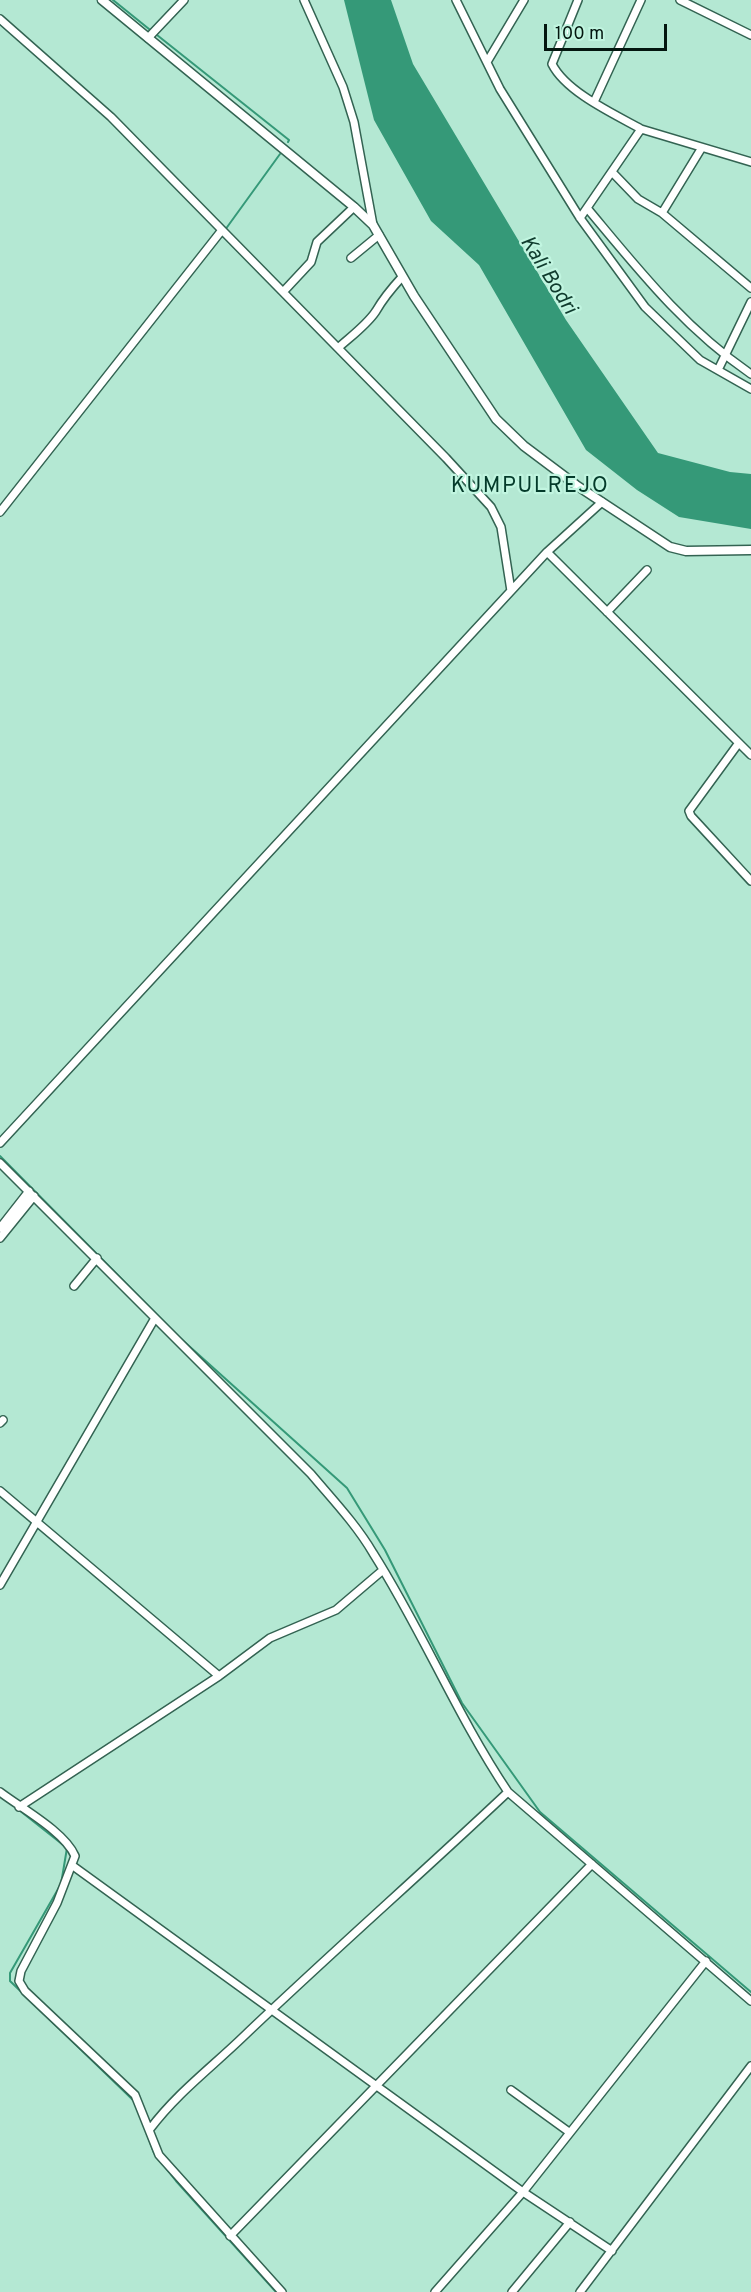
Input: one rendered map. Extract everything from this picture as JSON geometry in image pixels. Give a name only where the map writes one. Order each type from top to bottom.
[{"type":"street","points":[[102,0],[373,225],[402,277],[496,419],[524,446],[651,536],[677,550],[751,550]]},
{"type":"street","points":[[148,38],[184,0]]},
{"type":"street","points":[[304,0],[342,87],[354,122],[373,225]]},
{"type":"street","points":[[456,0],[500,89],[580,218],[645,307],[700,360],[751,389]]},
{"type":"street","points":[[487,62],[524,0]]},
{"type":"street","points":[[578,0],[552,64],[558,76],[594,102],[640,129],[751,162]]},
{"type":"street","points":[[594,102],[641,0]]},
{"type":"street","points":[[680,0],[751,35]]},
{"type":"street","points":[[0,19],[111,117],[491,507],[501,526],[511,591]]},
{"type":"street","points":[[580,218],[640,129]]},
{"type":"street","points":[[662,213],[701,149]]},
{"type":"street","points":[[612,172],[638,199],[662,213],[751,288]]},
{"type":"street","points":[[283,292],[311,262],[317,242],[354,207]]},
{"type":"street","points":[[587,208],[659,296],[724,355],[751,374]]},
{"type":"street","points":[[0,512],[222,230]]},
{"type":"street","points":[[351,258],[379,235]]},
{"type":"street","points":[[338,348],[362,327],[377,310],[380,300],[402,277]]},
{"type":"street","points":[[718,370],[751,302]]},
{"type":"street","points":[[2,1141],[547,552],[602,502]]},
{"type":"street","points":[[547,552],[751,755]]},
{"type":"street","points":[[607,612],[646,570]]},
{"type":"street","points":[[738,744],[689,811],[691,816],[751,881]]},
{"type":"street","points":[[0,1163],[311,1474],[343,1512],[383,1570],[488,1762],[508,1792],[751,2001]]},
{"type":"street","points":[[0,1228],[31,1194]]},
{"type":"street","points":[[0,1238],[31,1194]]},
{"type":"street","points":[[74,1286],[97,1258]]},
{"type":"street","points":[[0,1586],[155,1318]]},
{"type":"street","points":[[0,1491],[37,1525],[219,1676]]},
{"type":"street","points":[[19,1807],[219,1676],[270,1638],[336,1610],[383,1570]]},
{"type":"street","points":[[0,1792],[71,1848],[75,1856],[73,1866],[21,1971],[20,1982],[25,1991],[135,2095],[159,2155],[282,2292]]},
{"type":"street","points":[[150,2129],[187,2086],[224,2056],[508,1792]]},
{"type":"street","points":[[230,2236],[592,1864]]},
{"type":"street","points":[[73,1866],[377,2084],[523,2192],[612,2251]]},
{"type":"street","points":[[435,2292],[523,2192],[706,1961]]},
{"type":"street","points":[[580,2292],[751,2066]]},
{"type":"street","points":[[511,2090],[569,2132]]},
{"type":"street","points":[[512,2292],[570,2222]]},
{"type":"shaded area","points":[[344,0],[391,0],[413,64],[566,320],[658,453],[730,472],[751,474],[751,529],[679,517],[637,490],[586,450],[479,265],[431,221],[374,120]]},
{"type":"waterway","points":[[113,0],[149,29]]},
{"type":"waterway","points":[[157,35],[289,140],[288,142]]},
{"type":"waterway","points":[[225,230],[280,154]]},
{"type":"waterway","points":[[0,1156],[179,1337],[347,1488],[385,1550],[462,1703],[540,1812],[751,1992]]},
{"type":"waterway","points":[[19,1810],[67,1848],[61,1884],[10,1973],[10,1981],[134,2101]]},
{"type":"waterway","points":[[144,2126],[154,2153],[176,2181],[276,2292]]},
{"type":"district","name":"KUMPULREJO","points":[[530,488]]},
{"type":"water label","name":"Kali Bodri","points":[[547,276]]}]
